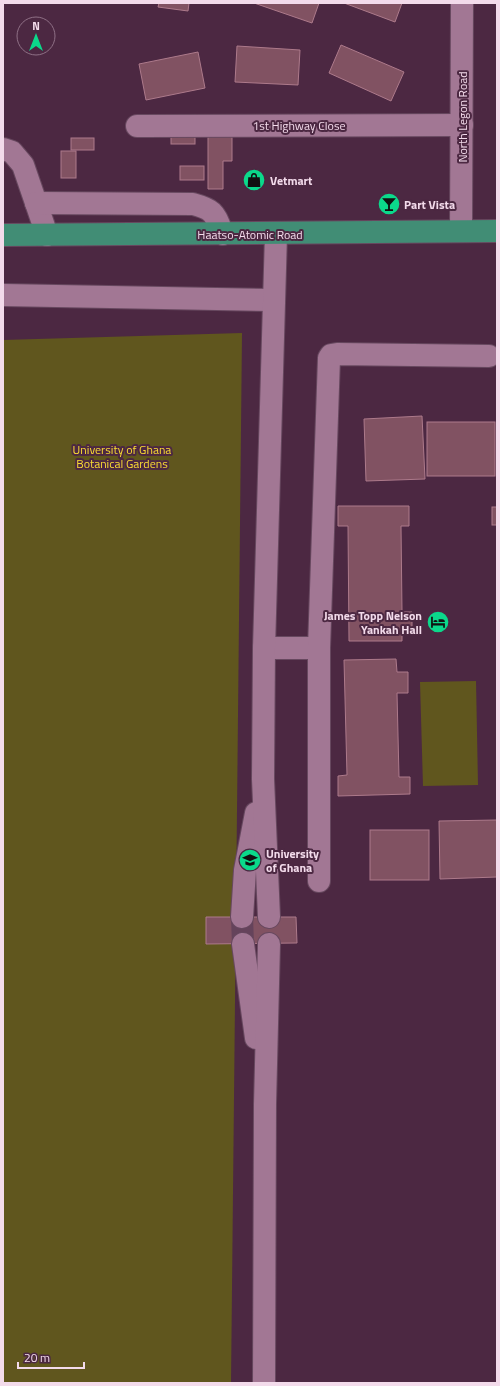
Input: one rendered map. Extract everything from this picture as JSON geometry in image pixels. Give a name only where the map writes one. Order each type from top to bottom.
[{"type":"main road","name":"Haatso-Atomic Road","points":[[3,235],[276,234],[497,231]]},
{"type":"street","name":"North Legon Road","points":[[461,231],[462,3]]},
{"type":"street","name":"1st Highway Close","points":[[137,126],[462,125]]},
{"type":"street","points":[[3,149],[12,152],[23,165],[47,235]]},
{"type":"street","points":[[36,202],[193,204],[209,208],[216,218],[223,234]]},
{"type":"street","points":[[269,916],[263,779],[264,648],[276,234]]},
{"type":"street","points":[[3,295],[274,300]]},
{"type":"street","points":[[319,881],[319,648],[329,358],[331,355],[337,354],[489,356]]},
{"type":"street","points":[[264,648],[319,648]]},
{"type":"street","points":[[242,917],[245,870],[263,779]]},
{"type":"street","points":[[243,944],[265,1104]]},
{"type":"street","points":[[264,1383],[265,1104],[269,944]]},
{"type":"green space","name":"University of Ghana Botanical Gardens","points":[[242,333],[231,1383],[3,1383],[3,340]]},
{"type":"green space","points":[[476,681],[478,785],[423,786],[420,682]]},
{"type":"building","points":[[159,3],[189,3],[188,11],[158,7]]},
{"type":"building","points":[[254,3],[319,3],[312,23]]},
{"type":"building","points":[[344,3],[402,3],[395,22]]},
{"type":"building","points":[[341,45],[404,72],[391,101],[329,73]]},
{"type":"building","points":[[237,46],[300,50],[298,85],[235,82]]},
{"type":"building","points":[[198,52],[205,88],[146,100],[139,64]]},
{"type":"building","points":[[171,132],[195,132],[195,144],[171,144]]},
{"type":"building","points":[[208,136],[232,136],[232,161],[223,161],[223,189],[208,189]]},
{"type":"building","points":[[71,138],[94,138],[94,150],[71,150]]},
{"type":"building","points":[[61,151],[76,151],[76,178],[61,178]]},
{"type":"building","points":[[180,166],[204,166],[204,180],[180,180]]},
{"type":"building","points":[[422,416],[425,479],[366,481],[364,419]]},
{"type":"building","points":[[427,422],[495,422],[495,476],[427,476]]},
{"type":"building","points":[[338,506],[409,506],[409,526],[401,526],[402,612],[412,612],[412,630],[402,630],[402,641],[349,641],[348,526],[338,526]]},
{"type":"building","points":[[492,507],[497,507],[497,525],[492,525]]},
{"type":"building","points":[[396,659],[397,672],[408,672],[408,693],[397,693],[399,777],[410,777],[410,794],[338,796],[338,776],[347,775],[344,660]]},
{"type":"building","points":[[497,820],[497,877],[440,879],[439,821]]},
{"type":"building","points":[[370,830],[429,830],[429,880],[370,880]]},
{"type":"building","points":[[206,917],[296,917],[297,943],[206,944]]},
{"type":"tunnel","points":[[242,917],[243,944]]},
{"type":"place","name":"Vetmart","points":[[254,180]]},
{"type":"place","name":"Part Vista","points":[[389,204]]},
{"type":"place","name":"James Topp Nelson Yankah Hall","points":[[438,622]]},
{"type":"place","name":"University of Ghana","points":[[250,860]]}]
